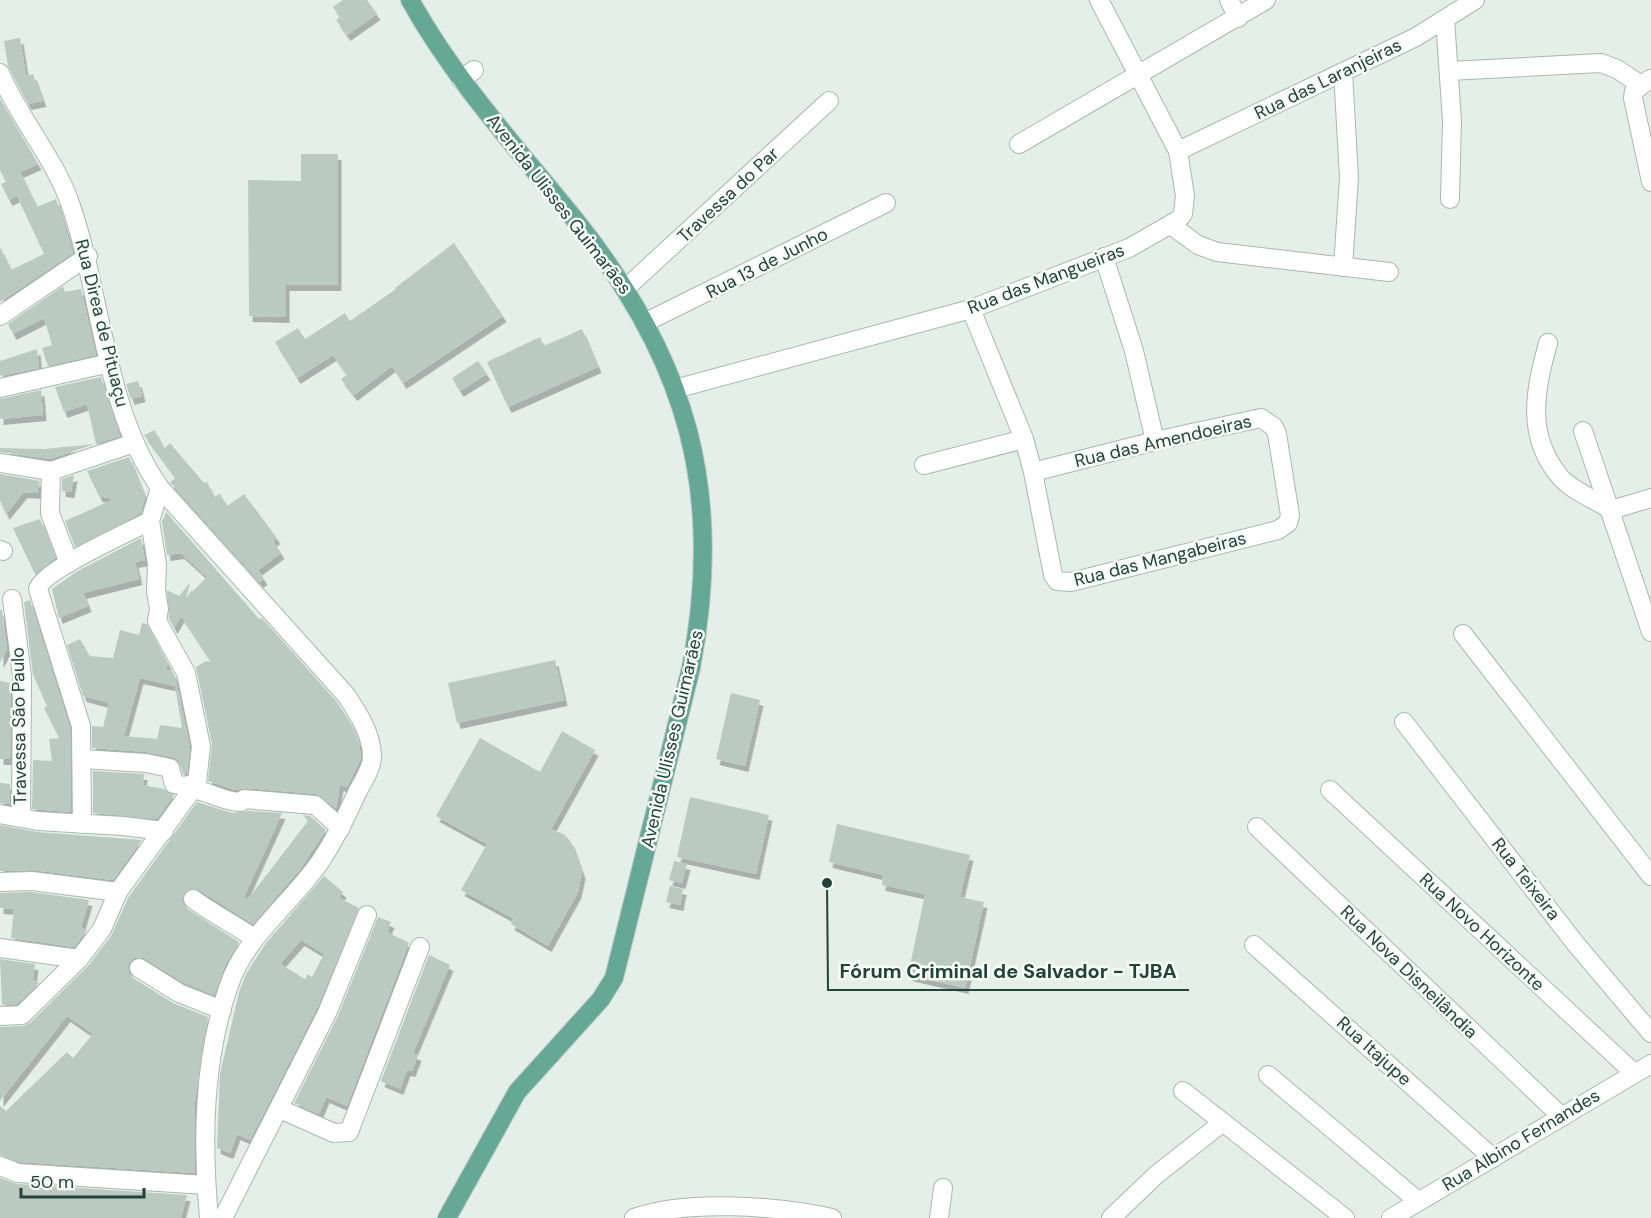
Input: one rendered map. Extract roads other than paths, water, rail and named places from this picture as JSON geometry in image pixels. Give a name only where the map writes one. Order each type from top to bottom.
[{"type":"main road","name":"Avenida Ulisses Guimarães","points":[[410,0],[442,55],[468,75],[581,218],[646,322],[675,389],[690,441],[701,498],[703,544],[698,636],[619,966],[601,999],[517,1092],[447,1218]]},
{"type":"street","points":[[1099,0],[1139,72],[1178,151],[1184,206],[1183,214],[1172,226],[1198,245],[1217,252],[1389,272]]},
{"type":"street","points":[[1229,0],[1238,18]]},
{"type":"street","points":[[1019,144],[1266,0]]},
{"type":"street","name":"Rua das Laranjeiras","points":[[1178,151],[1416,37],[1475,0]]},
{"type":"street","points":[[1445,19],[1452,122],[1450,199]]},
{"type":"street","points":[[1449,71],[1601,63],[1646,82],[1634,91],[1633,98],[1651,182]]},
{"type":"street","points":[[1343,72],[1349,178],[1343,267]]},
{"type":"street","name":"Rua Direa de Pituaçu","points":[[0,73],[12,102],[53,168],[70,202],[88,256],[110,363],[134,443],[146,468],[160,488],[346,695],[363,721],[372,759],[340,828]]},
{"type":"street","name":"Travessa do Par","points":[[626,288],[830,101]]},
{"type":"street","name":"Rua 13 de Junho","points":[[646,322],[886,203]]},
{"type":"street","name":"Rua das Mangueiras","points":[[675,389],[971,309],[1104,257],[1172,226]]},
{"type":"street","points":[[0,316],[88,256]]},
{"type":"street","points":[[1104,257],[1134,351],[1155,441]]},
{"type":"street","name":"Rua das Mangabeiras","points":[[971,309],[1024,439],[1033,472],[1053,575],[1060,582],[1278,530],[1288,523],[1290,515]]},
{"type":"street","points":[[1548,343],[1535,393],[1535,429],[1543,450],[1562,479],[1611,510],[1651,498]]},
{"type":"street","points":[[0,388],[110,363]]},
{"type":"street","name":"Rua das Amendoeiras","points":[[1033,472],[1155,441],[1255,419],[1268,421],[1277,434],[1290,515]]},
{"type":"street","points":[[1582,431],[1651,632]]},
{"type":"street","points":[[924,465],[1024,439]]},
{"type":"street","points":[[0,463],[51,471],[134,443]]},
{"type":"street","points":[[51,471],[50,513],[69,563]]},
{"type":"street","points":[[0,1016],[22,1015],[79,959],[102,929],[118,892],[164,831],[193,786],[201,747],[186,673],[157,621],[159,609],[156,591],[157,564],[150,521],[160,488]]},
{"type":"street","points":[[82,824],[81,726],[76,703],[38,589],[42,580],[69,563],[150,521]]},
{"type":"street","name":"Travessa São Paulo","points":[[12,599],[22,676],[21,817]]},
{"type":"street","points":[[1463,634],[1651,876]]},
{"type":"street","name":"Rua Teixeira","points":[[1404,722],[1575,943],[1651,1033]]},
{"type":"street","points":[[82,759],[170,768],[174,784],[193,786],[205,790],[214,798],[232,802],[241,802],[244,799],[315,805],[340,828],[321,861],[254,938],[228,986],[207,1076],[206,1185],[209,1218]]},
{"type":"street","name":"Rua Novo Horizonte","points":[[1330,790],[1634,1073]]},
{"type":"street","points":[[0,814],[38,821],[164,831]]},
{"type":"street","name":"Rua Nova Disneilândia","points":[[1257,827],[1562,1117]]},
{"type":"street","points":[[0,882],[32,881],[118,892]]},
{"type":"street","points":[[193,899],[222,920],[232,923],[254,938]]},
{"type":"street","points":[[223,1218],[327,1013],[367,915]]},
{"type":"street","name":"Rua Itajupe","points":[[1254,945],[1493,1158]]},
{"type":"street","points":[[280,1109],[334,1133],[349,1132],[420,947]]},
{"type":"street","points":[[0,948],[79,959]]},
{"type":"street","points":[[139,968],[179,993],[222,1010]]},
{"type":"street","name":"Rua Albino Fernandes","points":[[1391,1218],[1651,1064]]},
{"type":"street","points":[[1268,1075],[1419,1201]]},
{"type":"street","points":[[1183,1091],[1345,1218]]},
{"type":"street","points":[[1110,1218],[1156,1176],[1222,1123]]},
{"type":"street","points":[[0,1166],[18,1173],[206,1185]]},
{"type":"street","points":[[939,1218],[943,1188]]},
{"type":"street","points":[[634,1218],[665,1210],[742,1207],[784,1210],[832,1218]]},
{"type":"place","name":"Fórum Criminal de Salvador - TJBA","points":[[827,883]]}]
